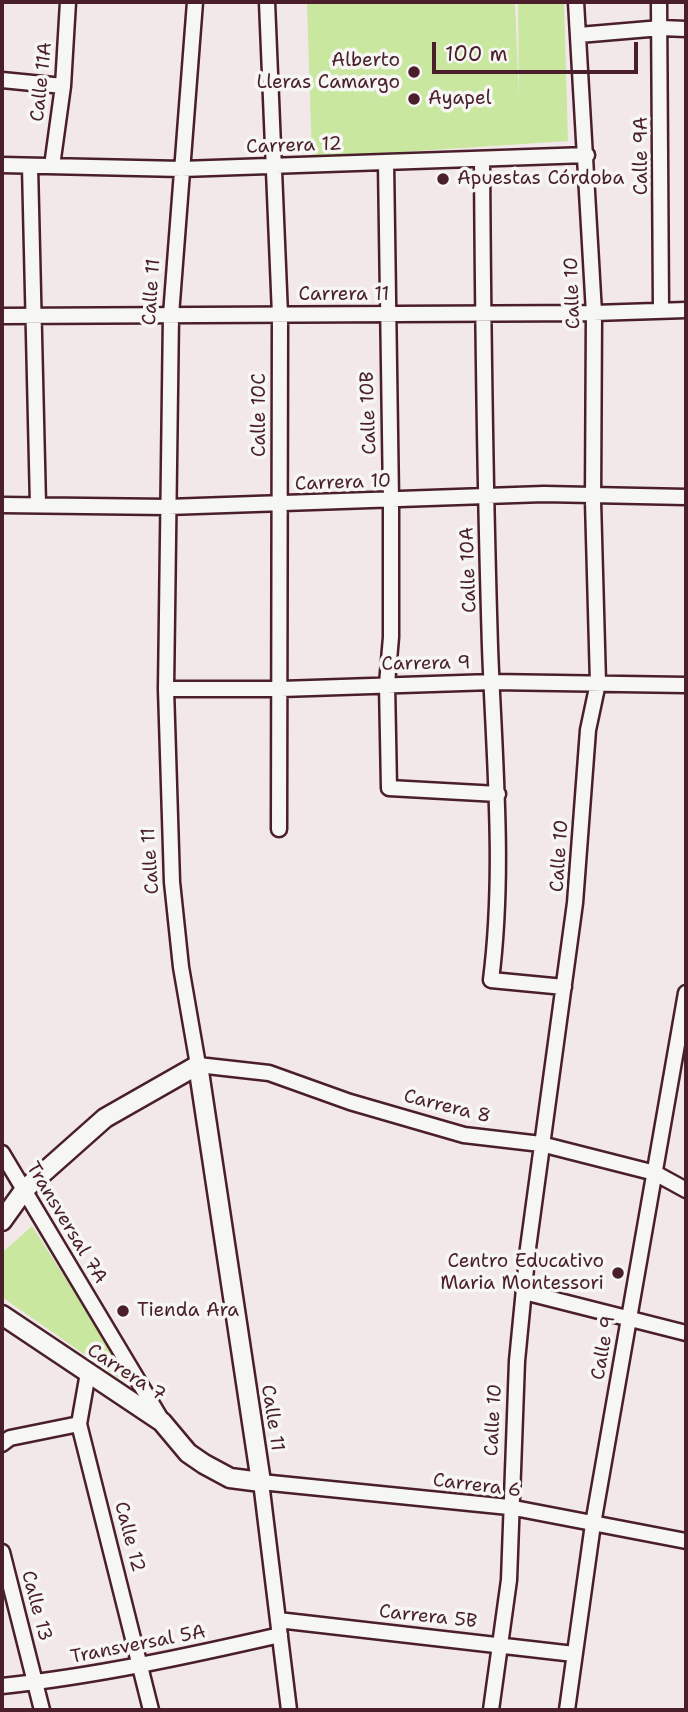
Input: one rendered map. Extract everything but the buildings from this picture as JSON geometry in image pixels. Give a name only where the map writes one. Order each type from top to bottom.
[{"type":"main road","points":[[2,1221],[25,1189],[105,1118],[198,1065]]},
{"type":"main road","name":"Calle 11","points":[[198,1065],[261,1482]]},
{"type":"main road","name":"Carrera 7","points":[[2,1315],[162,1422],[188,1452],[204,1464],[230,1478],[261,1482]]},
{"type":"street","name":"Calle 11A","points":[[52,166],[63,86],[68,2]]},
{"type":"street","name":"Calle 11","points":[[195,2],[171,315],[166,689],[172,882],[181,967],[198,1065]]},
{"type":"street","name":"Calle 10C","points":[[267,2],[279,315],[279,829]]},
{"type":"street","name":"Calle 10","points":[[491,1710],[498,1643],[509,1580],[509,1507],[524,1292],[541,1144],[575,903],[588,730],[598,683],[594,313],[587,155],[576,2]]},
{"type":"street","name":"Calle 9A","points":[[659,2],[661,310]]},
{"type":"street","points":[[579,35],[661,28],[686,29]]},
{"type":"street","points":[[2,80],[63,86]]},
{"type":"street","name":"Carrera 12","points":[[2,165],[182,169],[587,155]]},
{"type":"street","name":"Calle 10A","points":[[482,159],[486,496],[498,794],[498,925],[491,980],[564,987]]},
{"type":"street","name":"Calle 10B","points":[[386,163],[386,314],[391,500],[391,637],[387,684],[389,788],[498,794]]},
{"type":"street","points":[[30,166],[38,505]]},
{"type":"street","name":"Carrera 11","points":[[2,316],[483,314],[686,310]]},
{"type":"street","name":"Carrera 10","points":[[2,505],[168,507],[486,496],[686,497]]},
{"type":"street","name":"Carrera 9","points":[[166,689],[281,690],[492,682],[686,685]]},
{"type":"street","name":"Calle 9","points":[[568,1710],[593,1524],[686,993]]},
{"type":"street","name":"Carrera 8","points":[[198,1065],[270,1073],[350,1102],[464,1135],[541,1144],[655,1173],[686,1190]]},
{"type":"street","name":"Transversal 7A","points":[[2,1153],[162,1422]]},
{"type":"street","points":[[524,1292],[686,1333]]},
{"type":"street","name":"Calle 12","points":[[88,1373],[79,1424],[151,1710]]},
{"type":"street","points":[[2,1444],[10,1438],[79,1424]]},
{"type":"street","name":"Calle 11","points":[[261,1482],[289,1710]]},
{"type":"street","name":"Carrera 6","points":[[261,1482],[509,1507],[686,1541]]},
{"type":"street","name":"Calle 13","points":[[2,1552],[42,1710]]},
{"type":"street","name":"Carrera 5B","points":[[278,1619],[574,1654]]},
{"type":"street","name":"Transversal 5A","points":[[2,1686],[36,1684],[141,1666],[280,1635]]},
{"type":"green space","name":"Ayapel","points":[[307,2],[515,2],[519,99],[518,2],[564,2],[568,141],[312,158]]},
{"type":"green space","points":[[32,1226],[129,1377],[124,1382],[2,1297],[2,1253]]},
{"type":"place","name":"Alberto Lleras Camargo","points":[[414,72]]},
{"type":"place","name":"Ayapel","points":[[414,99]]},
{"type":"place","name":"Apuestas Córdoba","points":[[443,179]]},
{"type":"place","name":"Centro Educativo Maria Montessori","points":[[618,1273]]},
{"type":"place","name":"Tienda Ara","points":[[123,1311]]}]
